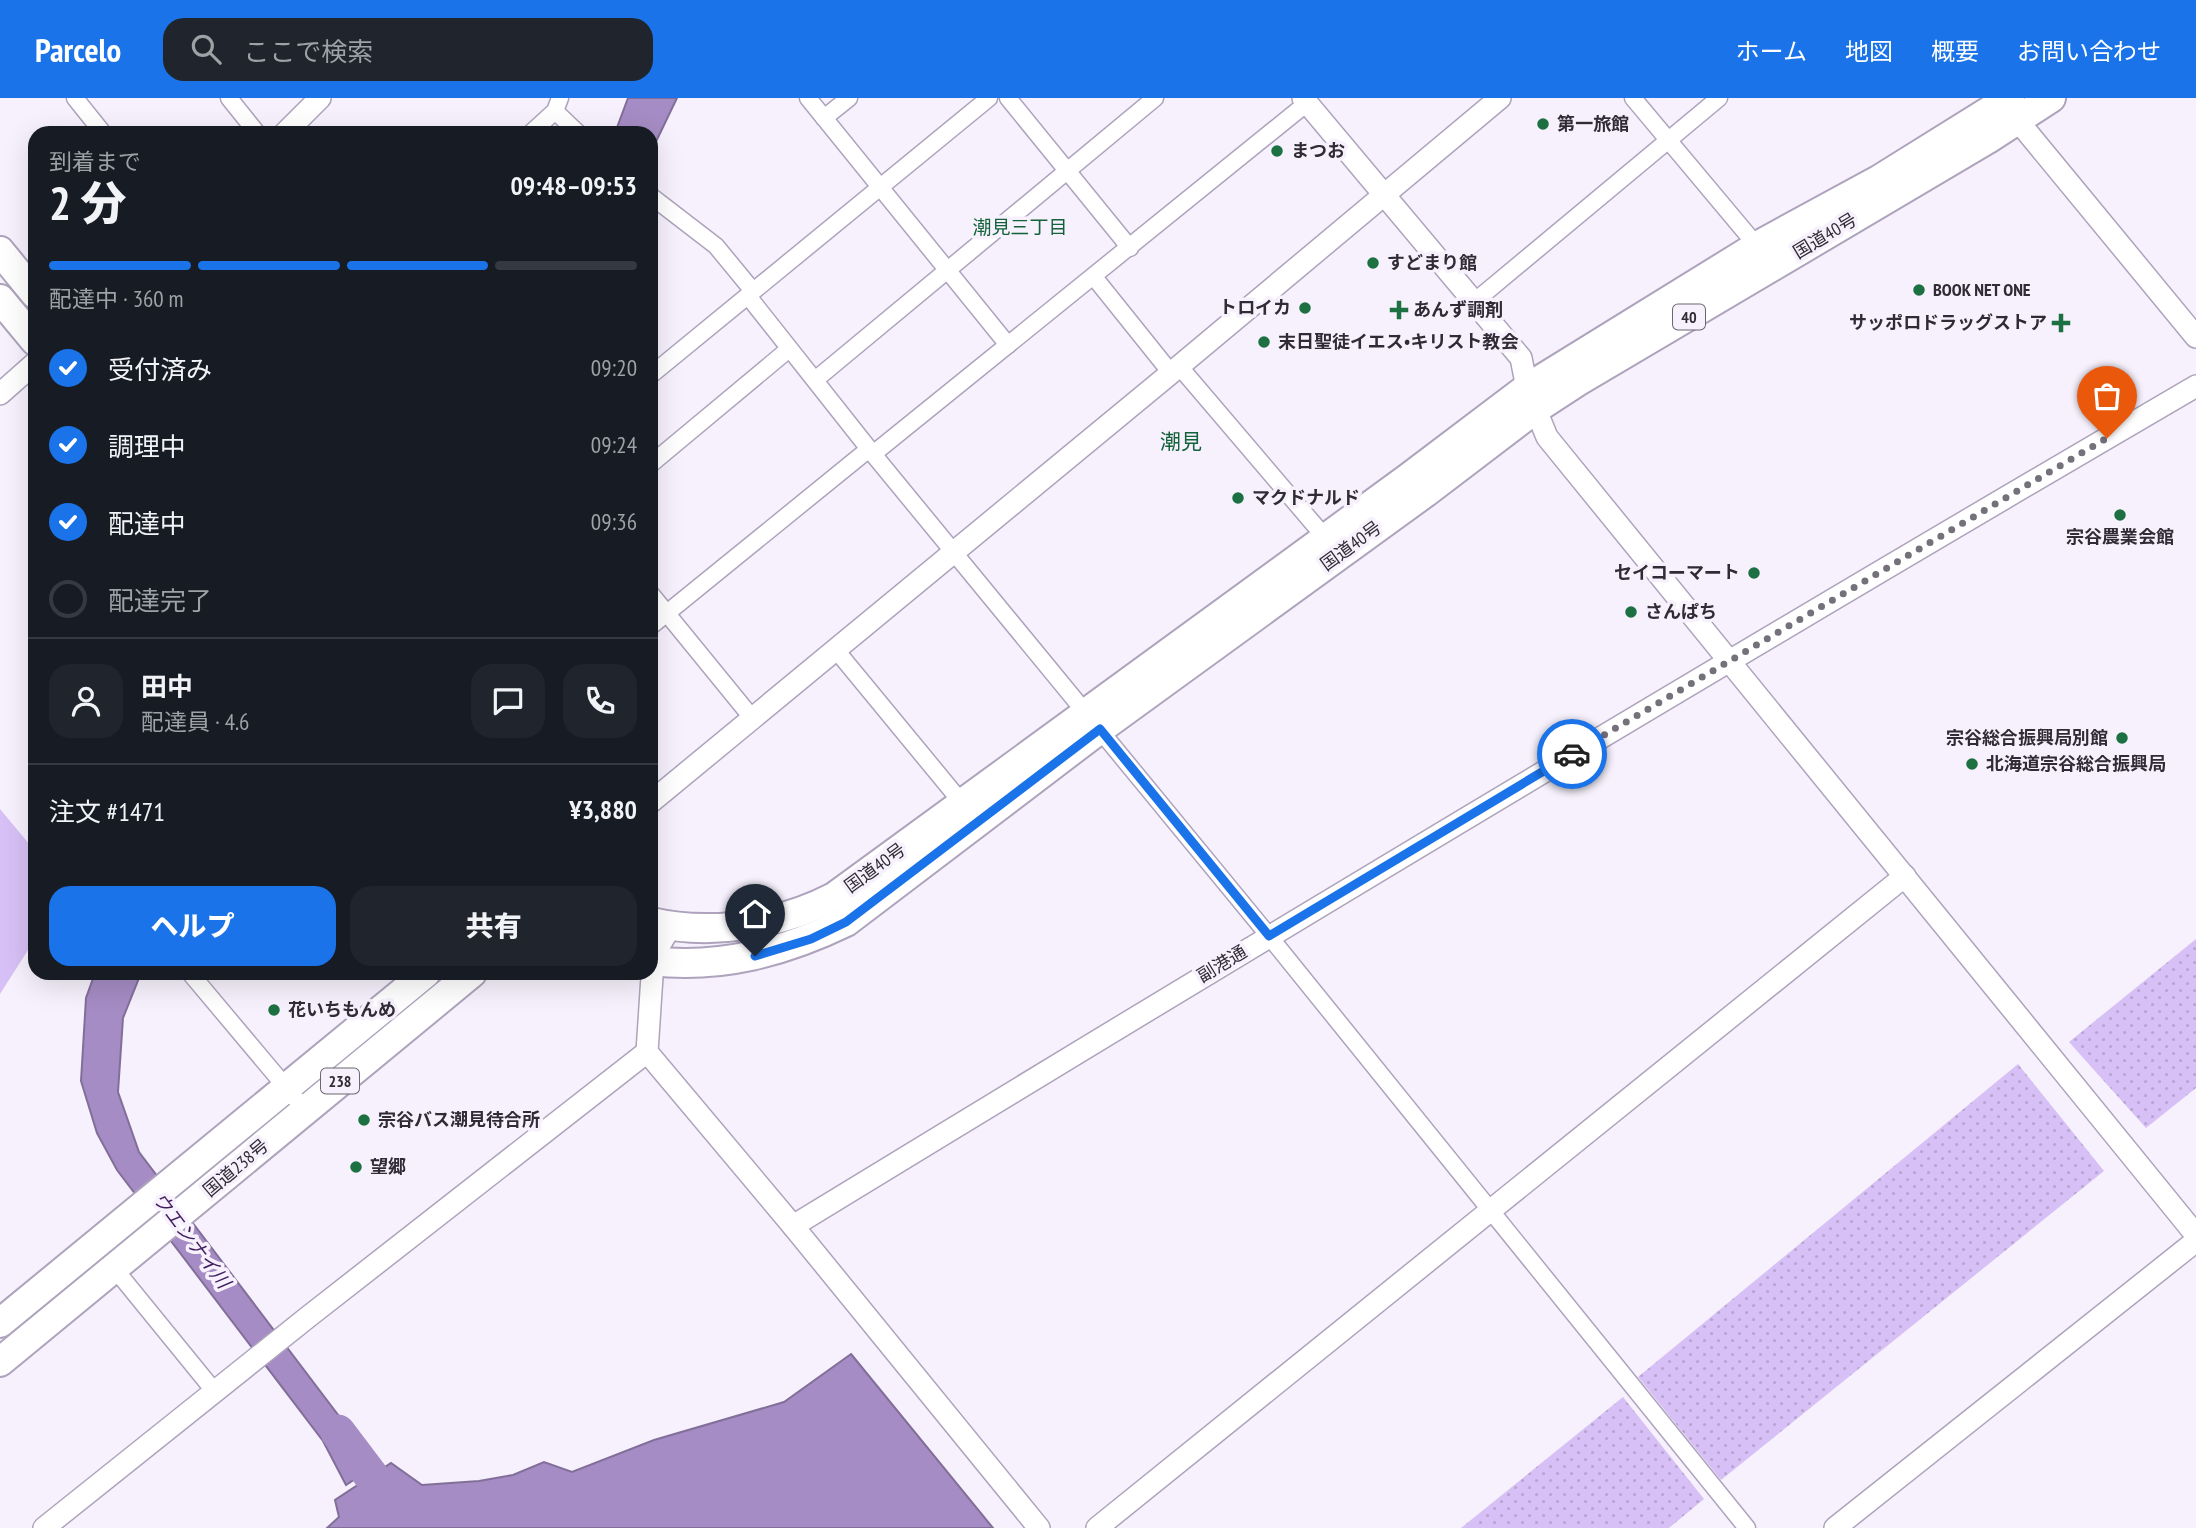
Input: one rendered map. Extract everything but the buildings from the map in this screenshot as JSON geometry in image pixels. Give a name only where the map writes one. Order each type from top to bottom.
[{"type":"highway","name":"国道40号","points":[[658,960],[695,963],[738,960],[811,939],[846,922],[970,813],[1531,399],[1577,382],[1766,256],[2007,105],[2051,98]]},
{"type":"highway","points":[[0,251],[28,285]]},
{"type":"highway","points":[[0,299],[28,333]]},
{"type":"highway","name":"国道40号","points":[[663,924],[726,927],[766,921],[810,909],[970,813]]},
{"type":"highway","name":"国道238号","points":[[0,1323],[417,980]]},
{"type":"highway","name":"国道238号","points":[[0,1362],[463,980]]},
{"type":"street","points":[[75,98],[97,126]]},
{"type":"street","points":[[229,98],[251,126]]},
{"type":"street","points":[[292,126],[320,98]]},
{"type":"street","points":[[808,98],[1008,345]]},
{"type":"street","points":[[824,118],[849,98]]},
{"type":"street","points":[[658,369],[989,98]]},
{"type":"street","points":[[1008,98],[1130,248]]},
{"type":"street","points":[[815,380],[1155,98]]},
{"type":"street","points":[[658,796],[1500,98]]},
{"type":"street","points":[[1633,98],[1766,256]]},
{"type":"street","points":[[1474,302],[1719,98]]},
{"type":"street","points":[[658,620],[1094,277],[1305,101],[1521,358],[1531,399],[1547,437],[2196,1235]]},
{"type":"street","points":[[538,126],[558,104],[572,126]]},
{"type":"street","points":[[2007,105],[2196,337]]},
{"type":"street","points":[[658,201],[716,246],[789,349],[871,451],[1269,936],[1747,1528]]},
{"type":"street","points":[[1094,277],[1332,545]]},
{"type":"street","points":[[658,458],[789,349]]},
{"type":"street","points":[[0,394],[28,368]]},
{"type":"street","name":"副港通","points":[[793,1226],[1729,660],[2196,386]]},
{"type":"street","points":[[658,602],[753,719]]},
{"type":"street","points":[[836,650],[970,813]]},
{"type":"street","points":[[1097,1528],[1905,876]]},
{"type":"street","points":[[196,980],[305,1110]]},
{"type":"street","points":[[651,980],[647,1052],[1039,1528]]},
{"type":"street","points":[[44,1528],[647,1052]]},
{"type":"street","points":[[1835,1528],[2196,1241]]},
{"type":"street","points":[[124,1260],[222,1386]]},
{"type":"shaded area","points":[[0,809],[28,843],[28,950],[0,994]]},
{"type":"shaded area","points":[[2196,939],[2196,1088],[2146,1128],[2069,1042]]},
{"type":"shaded area","points":[[2018,1064],[2104,1171],[1721,1480],[1638,1377]]},
{"type":"shaded area","points":[[1623,1397],[1704,1499],[1669,1528],[1461,1528]]},
{"type":"water","points":[[628,98],[677,98],[658,137],[658,126],[618,126]]},
{"type":"water","points":[[92,980],[138,980],[123,1018],[118,1092],[139,1152],[376,1465],[346,1485],[323,1441],[117,1170],[97,1133],[81,1081],[86,998]]},
{"type":"water","points":[[851,1354],[993,1528],[327,1528],[339,1517],[335,1500],[391,1463],[422,1485],[479,1481],[513,1475],[544,1462],[572,1472],[654,1440],[784,1402]]},
{"type":"waterway","name":"ウエンナイ川","points":[[338,1432],[372,1477]]},
{"type":"way so far","points":[[1572,754],[2107,438]]},
{"type":"place","name":"第一旅館","points":[[1543,124]]},
{"type":"place","name":"まつお","points":[[1277,151]]},
{"type":"place","name":"すどまり館","points":[[1373,263]]},
{"type":"place","name":"BOOK NET ONE","points":[[1919,290]]},
{"type":"place","name":"トロイカ","points":[[1305,308]]},
{"type":"place","name":"あんず調剤","points":[[1399,310]]},
{"type":"place","name":"サッポロドラッグストア","points":[[2061,323]]},
{"type":"place","name":"末日聖徒イエス•キリスト教会","points":[[1264,342]]},
{"type":"place","name":"マクドナルド","points":[[1238,498]]},
{"type":"place","name":"宗谷農業会館","points":[[2120,515]]},
{"type":"place","name":"セイコーマート","points":[[1754,573]]},
{"type":"place","name":"さんぱち","points":[[1631,612]]},
{"type":"place","name":"宗谷総合振興局別館","points":[[2122,738]]},
{"type":"place","name":"北海道宗谷総合振興局","points":[[1972,764]]},
{"type":"place","name":"花いちもんめ","points":[[274,1010]]},
{"type":"place","name":"宗谷バス潮見待合所","points":[[364,1120]]},
{"type":"place","name":"望郷","points":[[356,1167]]},
{"type":"district","name":"潮見三丁目","points":[[1020,227]]},
{"type":"district","name":"潮見","points":[[1181,442]]},
{"type":"route","points":[[755,956],[811,939],[846,922],[1100,729],[1269,936],[1572,754]]}]
